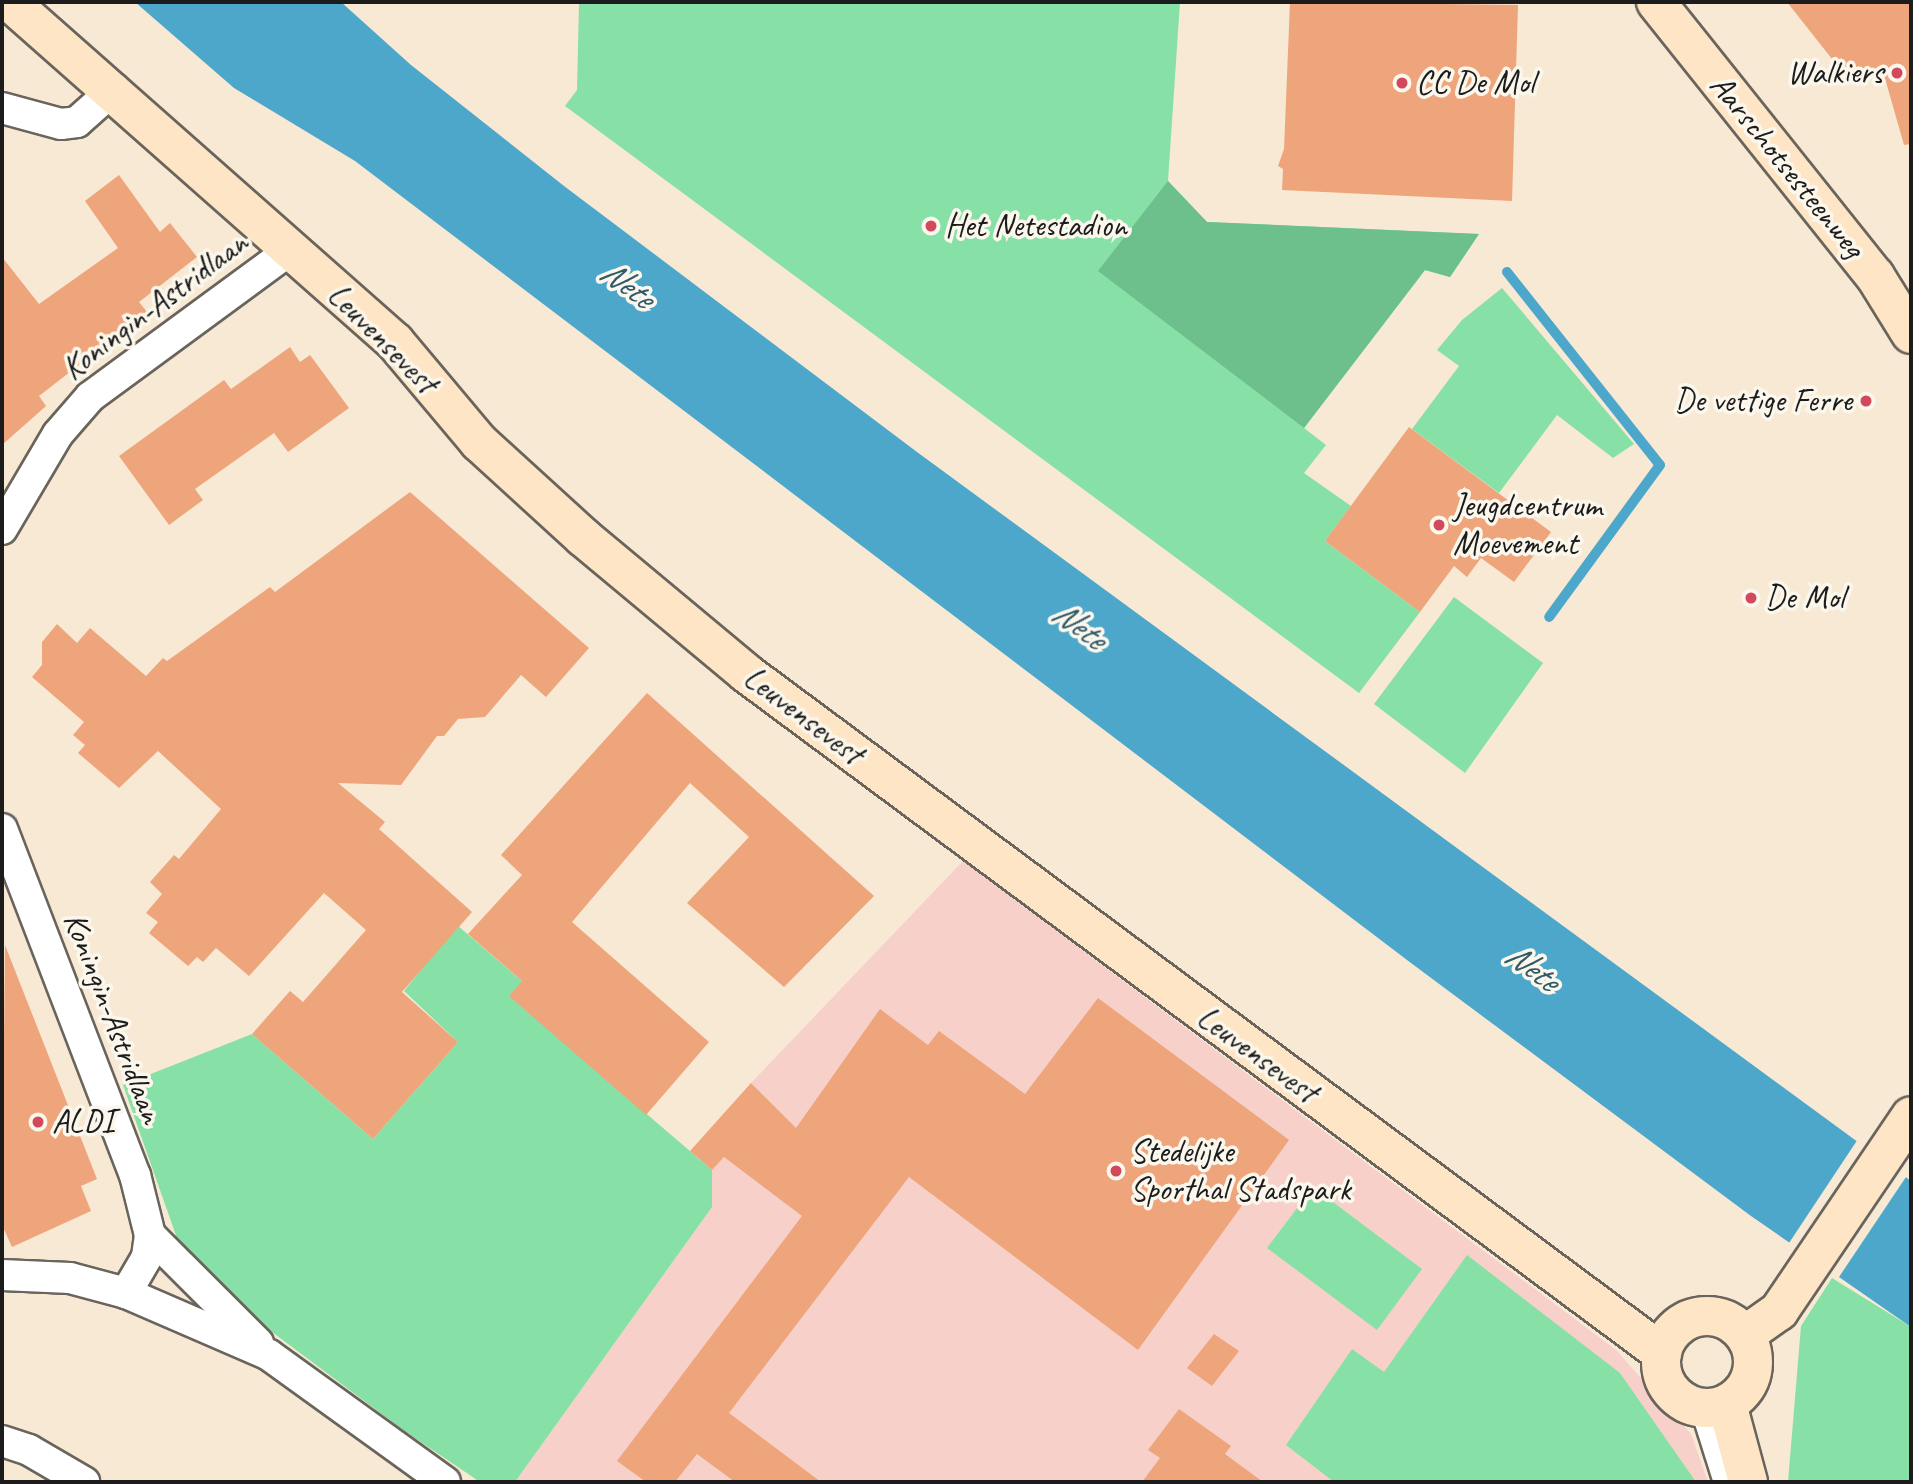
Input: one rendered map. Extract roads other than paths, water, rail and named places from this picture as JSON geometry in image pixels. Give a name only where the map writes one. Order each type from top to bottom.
[{"type":"street","name":"Leuvensevest","points":[[10,2],[114,89],[289,251],[395,342],[488,451],[583,537],[746,673],[1661,1353]]},
{"type":"street","name":"Aarschotsesteenweg","points":[[1656,2],[1875,276],[1911,334]]},
{"type":"street","points":[[2,108],[61,124],[77,122],[114,89]]},
{"type":"street","name":"Koningin-Astridlaan","points":[[2,529],[58,434],[90,397],[289,251]]},
{"type":"street","name":"Koningin-Astridlaan","points":[[2,829],[135,1175],[150,1235]]},
{"type":"street","points":[[1745,1335],[1779,1311],[1904,1127]]},
{"type":"street","points":[[126,1293],[147,1256],[150,1235]]},
{"type":"street","points":[[150,1235],[269,1354],[445,1482]]},
{"type":"street","points":[[2,1275],[70,1278],[126,1293],[269,1354]]},
{"type":"street","points":[[1700,1317],[1715,1317],[1745,1335],[1752,1351],[1751,1379],[1717,1407],[1687,1404],[1669,1390],[1661,1353],[1670,1334],[1700,1317]]},
{"type":"street","points":[[1717,1407],[1729,1482]]},
{"type":"street","points":[[1717,1407],[1748,1482]]},
{"type":"street","points":[[2,1441],[29,1450],[84,1482]]},
{"type":"water","name":"Nete","points":[[135,2],[341,2],[411,65],[564,186],[917,452],[1911,1181],[1911,1327],[1751,1216],[1411,963],[355,161],[234,88]]},
{"type":"waterway","points":[[1507,272],[1660,465],[1549,617]]},
{"type":"place","name":"Walkiers","points":[[1897,73]]},
{"type":"place","name":"CC De Mol","points":[[1402,83]]},
{"type":"place","name":"Het Netestadion","points":[[931,226]]},
{"type":"place","name":"De vettige Ferre","points":[[1866,401]]},
{"type":"place","name":"Jeugdcentrum Moevement","points":[[1439,525]]},
{"type":"place","name":"De Mol","points":[[1751,598]]},
{"type":"place","name":"ALDI","points":[[38,1122]]},
{"type":"place","name":"Stedelijke Sporthal Stadspark","points":[[1116,1171]]}]
